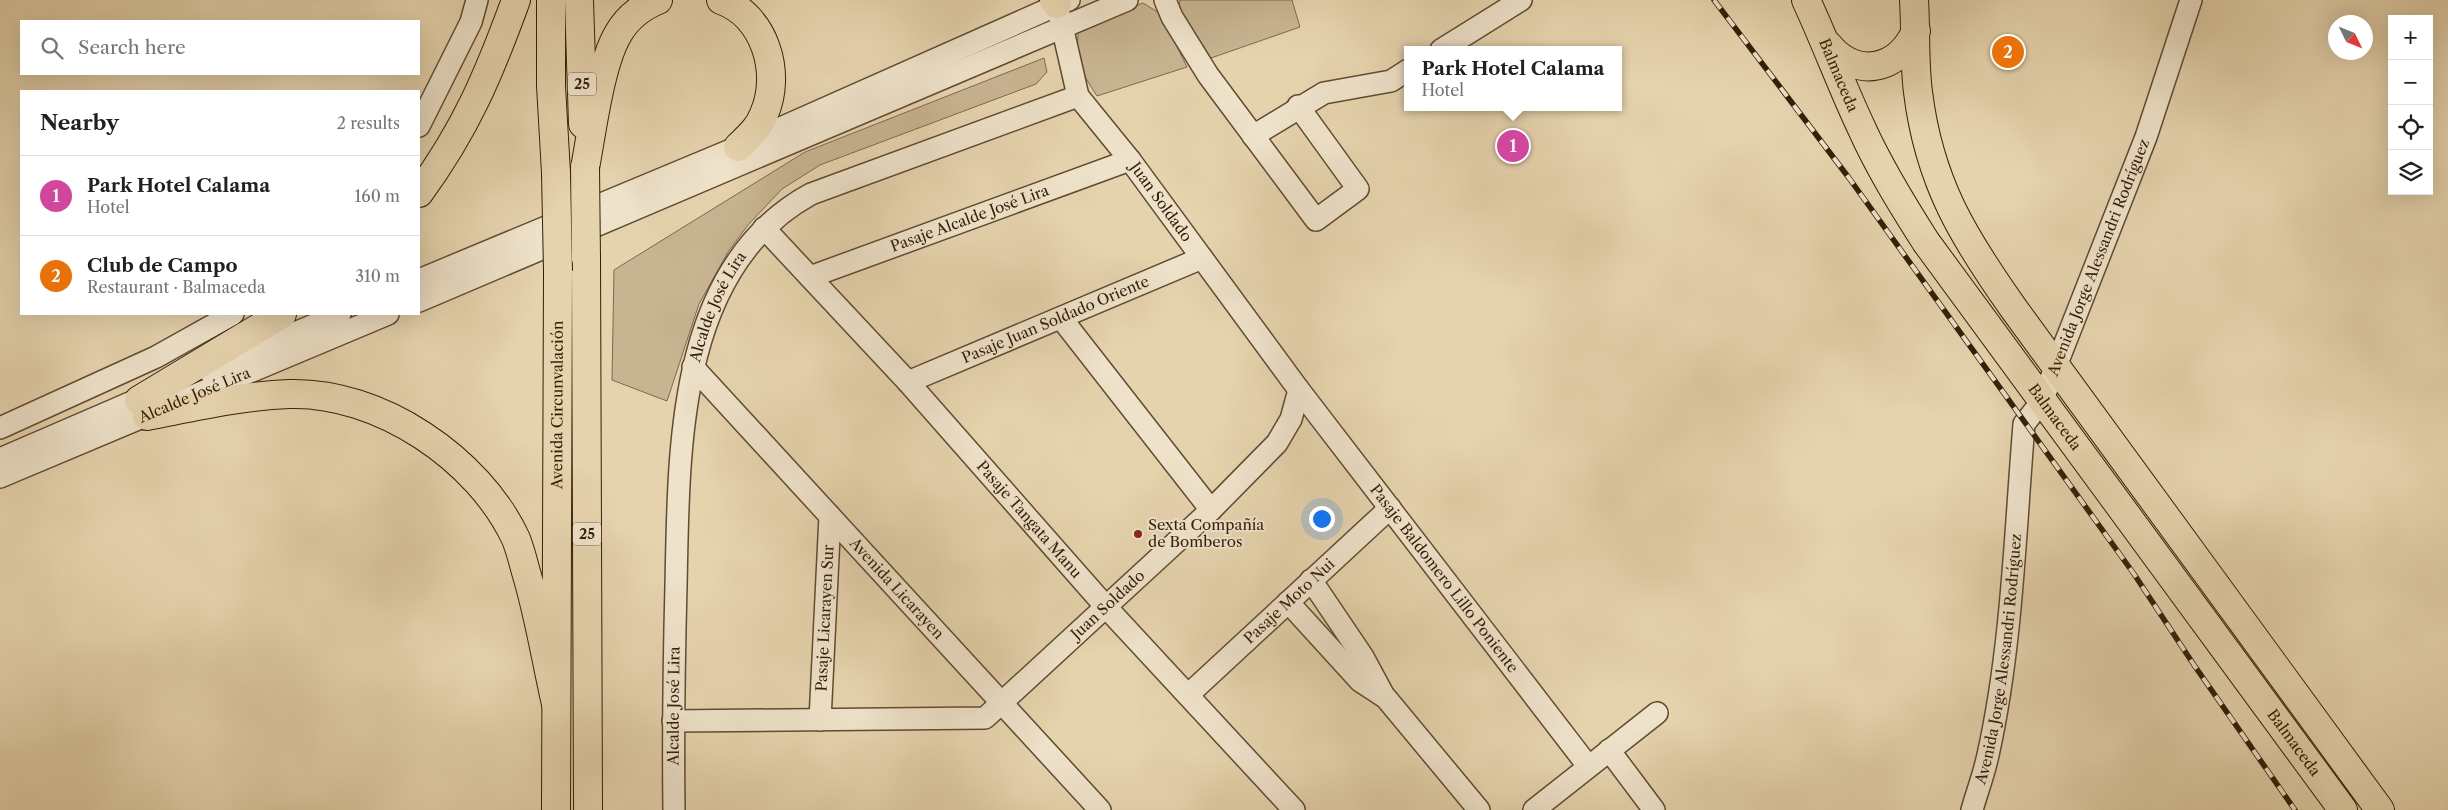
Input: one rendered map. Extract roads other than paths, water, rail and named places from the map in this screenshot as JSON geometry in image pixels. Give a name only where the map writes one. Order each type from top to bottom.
[{"type":"main road","points":[[420,192],[458,136],[475,104],[516,0]]},
{"type":"main road","name":"Avenida Circunvalación","points":[[551,0],[551,86],[556,173],[558,271],[556,810]]},
{"type":"main road","name":"Avenida Circunvalación","points":[[579,0],[585,168],[588,810]]},
{"type":"main road","points":[[585,168],[612,46],[626,22],[636,12],[658,0]]},
{"type":"main road","points":[[721,0],[737,9],[757,30],[766,50],[771,72],[771,87],[764,116],[756,129],[738,147]]},
{"type":"main road","name":"Balmaceda","points":[[1806,0],[1828,46],[1862,130],[1903,207],[1945,269],[2342,810]]},
{"type":"main road","name":"Balmaceda","points":[[1914,0],[1917,81],[1922,121],[1932,159],[1949,207],[1979,259],[2380,810]]},
{"type":"main road","points":[[1828,46],[1845,61],[1856,65],[1878,66],[1888,62],[1905,50],[1916,31]]},
{"type":"main road","points":[[143,408],[281,315]]},
{"type":"main road","points":[[143,408],[290,394],[313,396],[359,406],[381,414],[403,424],[442,449],[487,494],[516,540],[533,595],[556,704]]},
{"type":"street","points":[[420,124],[471,22],[476,0]]},
{"type":"street","points":[[420,280],[738,147],[1060,6],[1127,0]]},
{"type":"street","points":[[1165,0],[1172,17],[1208,75],[1316,220],[1358,189],[1298,106]]},
{"type":"street","points":[[1447,46],[1521,0]]},
{"type":"street","name":"Avenida Jorge Alessandri Rodríguez","points":[[1972,810],[1988,757],[1998,700],[2006,640],[2024,424],[2042,402],[2146,137],[2191,0]]},
{"type":"street","points":[[1060,6],[1078,96]]},
{"type":"street","points":[[420,301],[606,222],[1060,6]]},
{"type":"street","points":[[1253,136],[1298,106],[1324,93],[1391,81],[1404,73]]},
{"type":"street","name":"Juan Soldado","points":[[673,721],[985,718],[1211,510],[1278,443],[1291,419],[1299,390],[1130,160],[1078,96]]},
{"type":"street","name":"Alcalde José Lira","points":[[674,810],[673,721],[679,470],[693,367],[706,326],[724,285],[746,249],[764,228],[792,204],[811,194],[1078,96]]},
{"type":"street","name":"Pasaje Alcalde José Lira","points":[[810,277],[1130,160]]},
{"type":"street","name":"Pasaje Tangata Manu","points":[[764,228],[908,382],[1106,607],[1294,810]]},
{"type":"street","name":"Pasaje Juan Soldado Oriente","points":[[908,382],[1202,258]]},
{"type":"street","points":[[0,428],[156,357],[231,315]]},
{"type":"street","name":"Alcalde José Lira","points":[[0,477],[338,315]]},
{"type":"street","name":"Alcalde José Lira","points":[[0,459],[143,408],[385,315]]},
{"type":"street","points":[[1061,318],[1211,510]]},
{"type":"street","name":"Avenida Licarayen","points":[[693,367],[1100,810]]},
{"type":"street","name":"Pasaje Baldomero Lillo Poniente","points":[[1299,390],[1588,766]]},
{"type":"street","name":"Pasaje Moto Nui","points":[[1188,695],[1390,508]]},
{"type":"street","name":"Pasaje Licarayen Sur","points":[[820,720],[830,516]]},
{"type":"street","points":[[1311,580],[1363,657],[1386,698],[1479,810]]},
{"type":"street","points":[[1288,602],[1360,682],[1386,698]]},
{"type":"street","points":[[1535,806],[1657,713]]},
{"type":"street","points":[[1609,750],[1654,810]]},
{"type":"railway","points":[[1714,0],[1849,178],[2134,574],[2194,665],[2295,810]]},
{"type":"place","name":"Club de Campo","points":[[2008,52]]},
{"type":"place","name":"Park Hotel Calama","points":[[1513,146]]},
{"type":"place","name":"Sexta Compañía de Bomberos","points":[[1138,534]]}]
